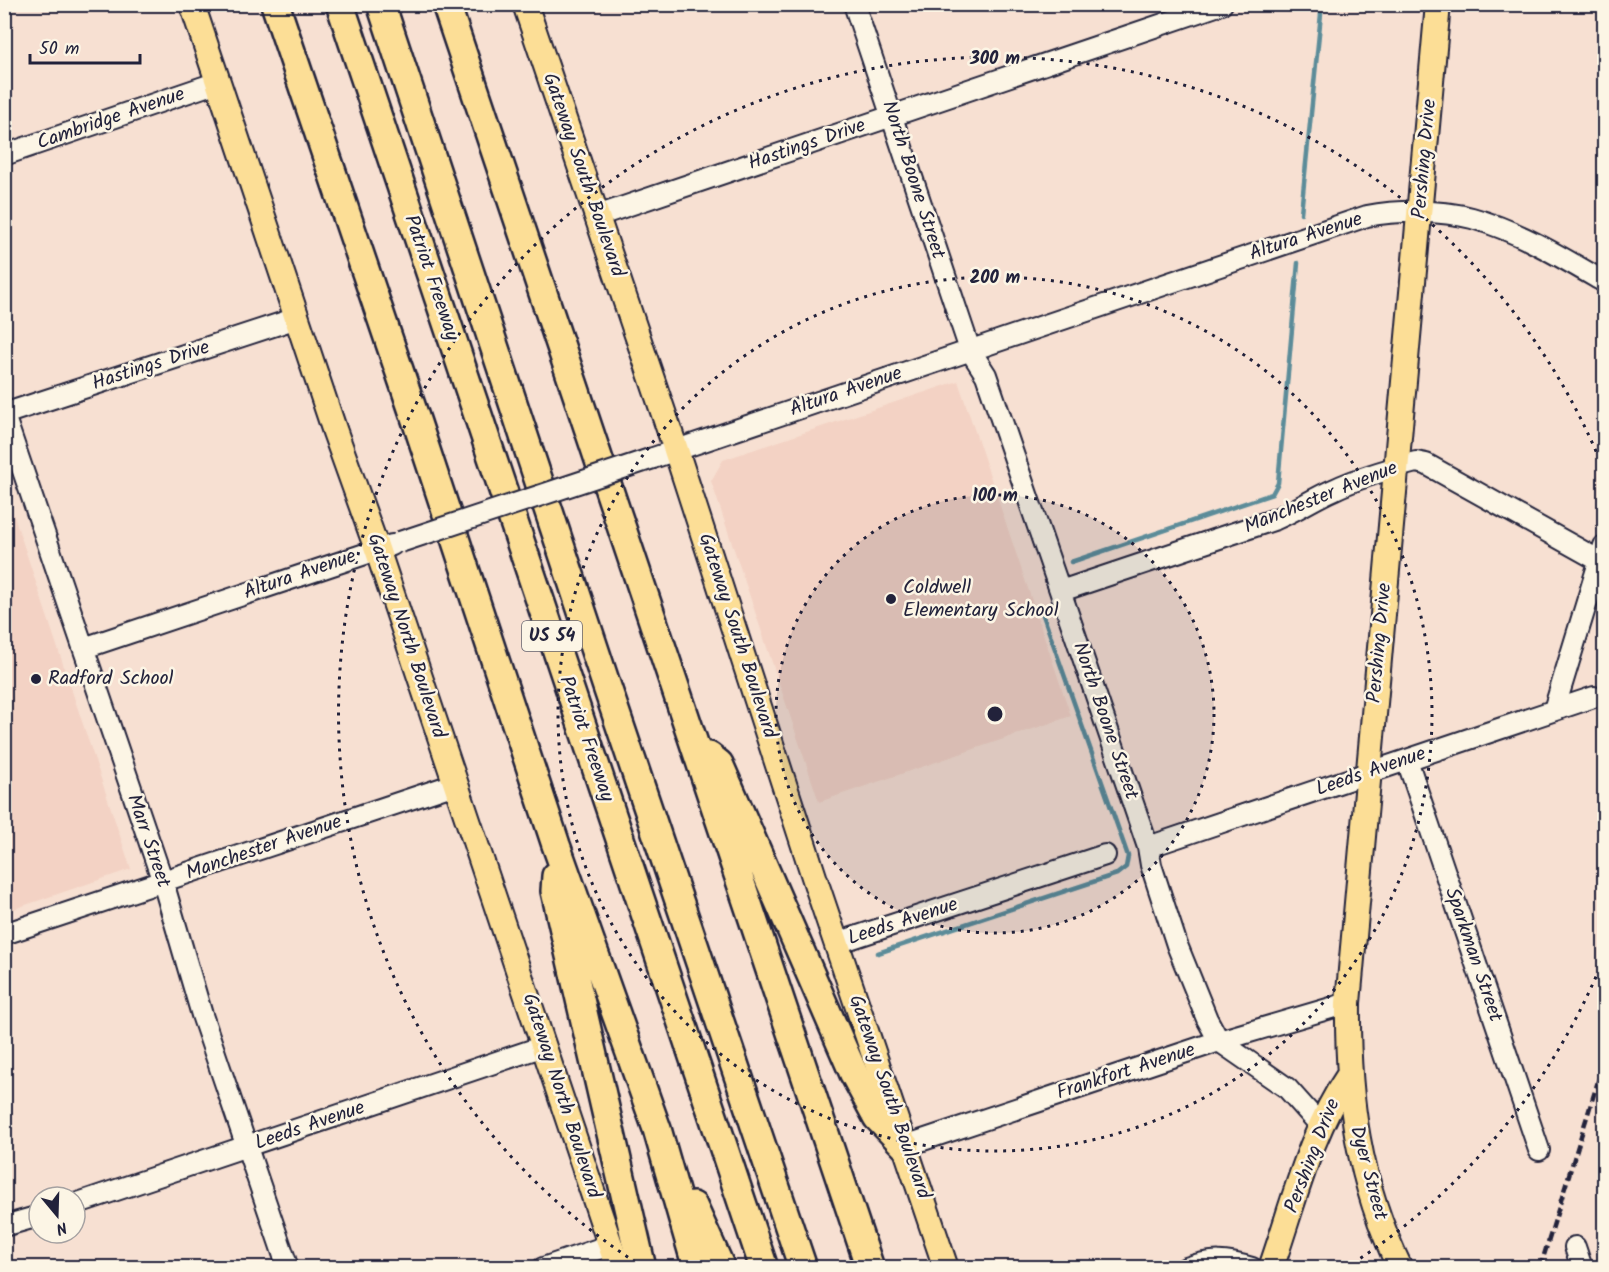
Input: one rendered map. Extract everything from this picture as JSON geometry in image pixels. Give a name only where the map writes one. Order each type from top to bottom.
[{"type":"highway","points":[[275,4],[417,423],[556,845],[657,1129],[697,1268]]},
{"type":"highway","name":"Patriot Freeway","points":[[340,4],[764,1268]]},
{"type":"highway","name":"Patriot Freeway","points":[[381,4],[592,644],[803,1268]]},
{"type":"highway","points":[[446,4],[870,1268]]},
{"type":"highway","points":[[694,743],[719,764],[854,1074],[877,1117],[905,1146]]},
{"type":"highway","points":[[556,845],[555,891],[642,1268]]},
{"type":"highway","points":[[657,1129],[721,1268]]},
{"type":"main road","name":"Gateway North Boulevard","points":[[192,4],[335,432],[389,546],[455,784],[614,1256]]},
{"type":"main road","name":"Gateway South Boulevard","points":[[525,4],[676,450],[946,1268]]},
{"type":"main road","name":"Pershing Drive","points":[[1271,1268],[1320,1125],[1334,1096],[1349,1075],[1348,1003],[1438,4]]},
{"type":"main road","name":"Dyer Street","points":[[1349,1075],[1355,1125],[1364,1168],[1389,1245],[1400,1268]]},
{"type":"street","name":"North Boone Street","points":[[854,4],[969,350],[986,375],[1148,847],[1150,864],[1177,945],[1207,1019],[1219,1041],[1287,1088],[1320,1125]]},
{"type":"street","name":"Hastings Drive","points":[[597,216],[892,117],[1187,10],[1222,4]]},
{"type":"street","name":"Cambridge Avenue","points":[[4,155],[218,82]]},
{"type":"street","name":"Altura Avenue","points":[[84,648],[1367,216],[1389,212],[1472,218],[1545,248],[1605,282]]},
{"type":"street","name":"Hastings Drive","points":[[4,414],[297,318]]},
{"type":"street","name":"Marr Street","points":[[4,414],[163,882],[202,1015],[288,1268]]},
{"type":"street","name":"Manchester Avenue","points":[[1061,591],[1276,519],[1338,487],[1416,462],[1426,464],[1602,553]]},
{"type":"street","points":[[1554,710],[1602,553]]},
{"type":"street","name":"Leeds Avenue","points":[[1148,847],[1594,697]]},
{"type":"street","name":"Sparkman Street","points":[[1407,760],[1539,1150]]},
{"type":"street","name":"Manchester Avenue","points":[[4,934],[455,784]]},
{"type":"street","name":"Leeds Avenue","points":[[837,943],[1106,855]]},
{"type":"street","name":"Frankfort Avenue","points":[[905,1146],[1219,1041],[1348,1003]]},
{"type":"street","name":"Leeds Avenue","points":[[87,1200],[544,1046]]},
{"type":"street","points":[[9,1227],[27,1220]]},
{"type":"street","points":[[1575,1247],[1582,1268]]},
{"type":"street","points":[[543,1268],[614,1256]]},
{"type":"street","points":[[1186,1268],[1215,1260],[1229,1261],[1252,1268]]},
{"type":"shaded area","name":"Coldwell Elementary School","points":[[958,381],[1071,716],[819,802],[711,481],[723,460]]},
{"type":"shaded area","name":"Radford School","points":[[5,489],[131,869],[4,912]]},
{"type":"waterway","points":[[1301,213],[1322,4]]},
{"type":"waterway","points":[[1071,562],[1272,494],[1278,483],[1298,263]]},
{"type":"waterway","points":[[878,953],[1117,874],[1126,867],[1128,856],[1042,612]]},
{"type":"railway","points":[[1540,1268],[1604,1062]]},
{"type":"place","name":"Coldwell Elementary School","points":[[891,599]]},
{"type":"place","name":"Radford School","points":[[36,679]]}]
